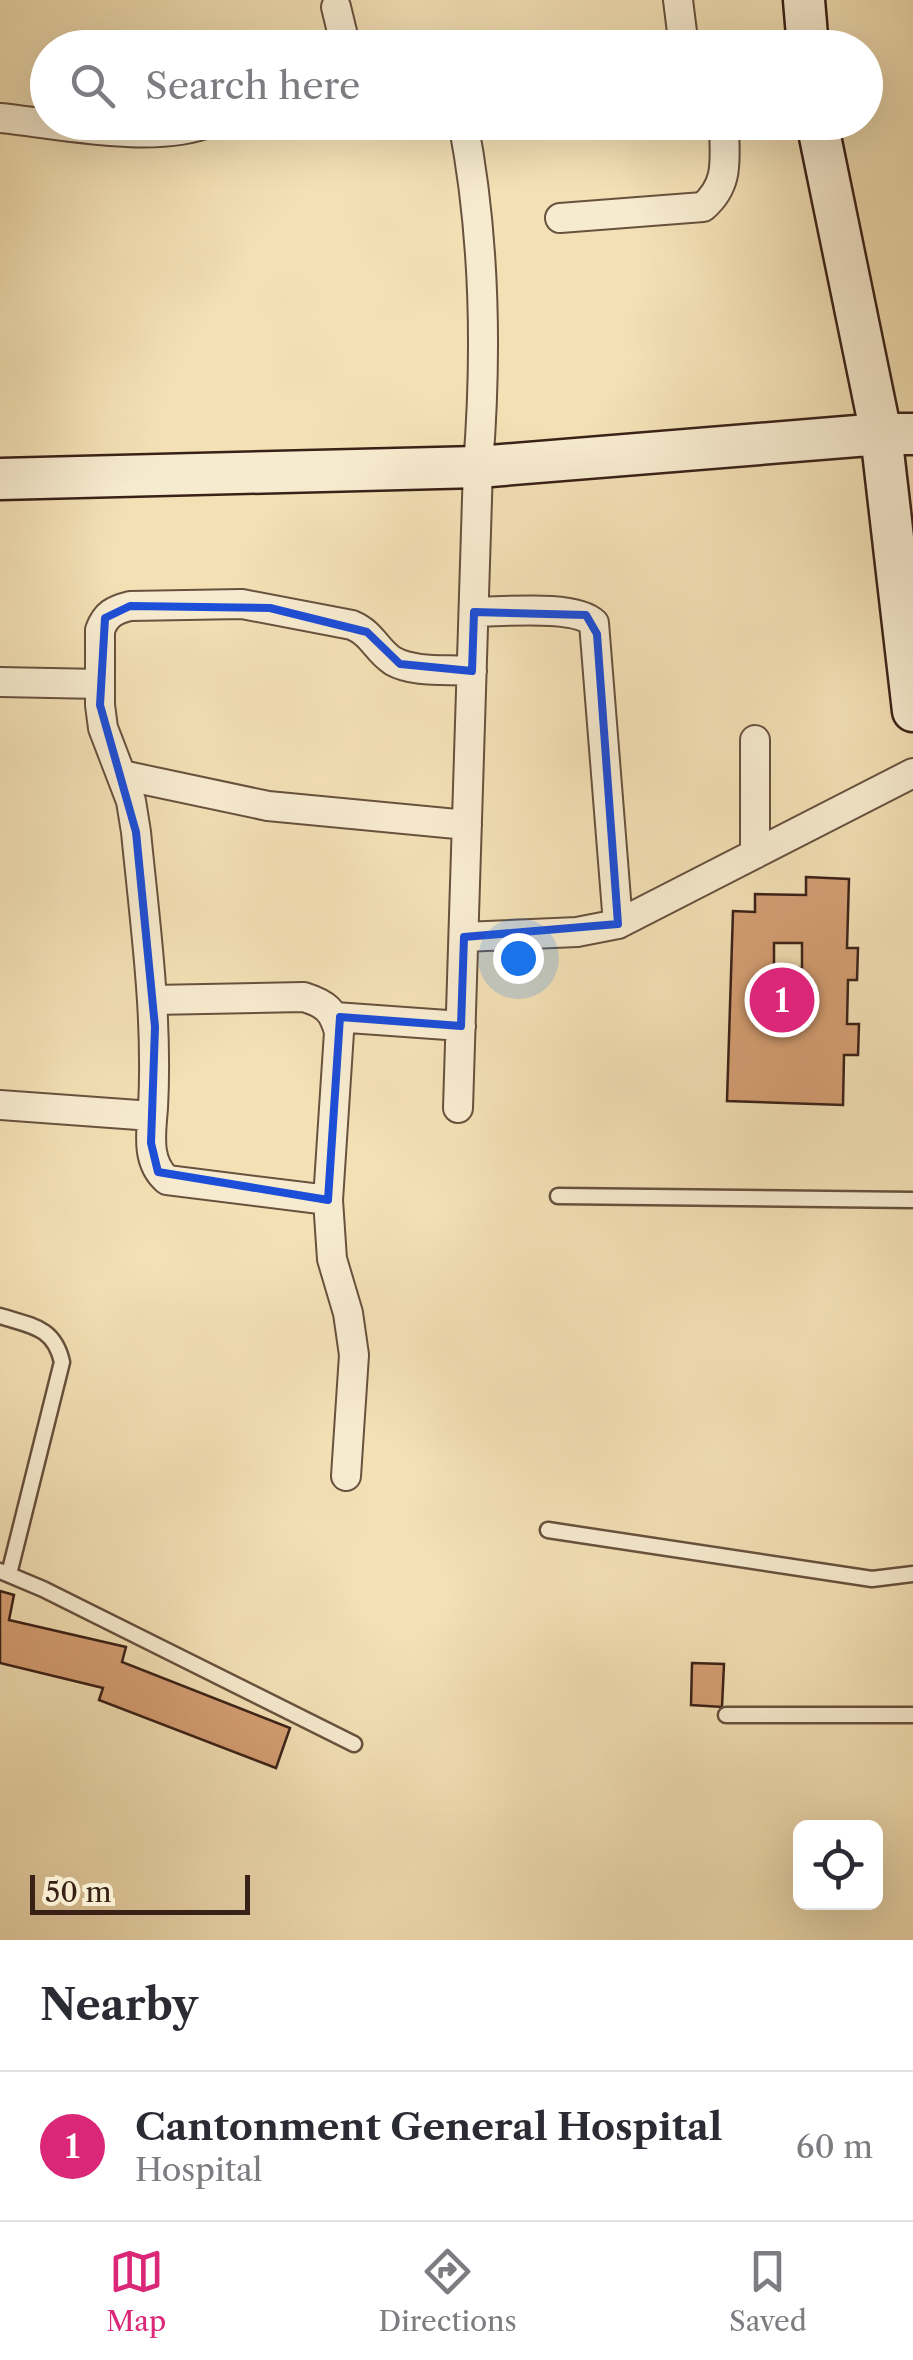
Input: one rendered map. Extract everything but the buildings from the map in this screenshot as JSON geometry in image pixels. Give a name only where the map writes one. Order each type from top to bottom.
[{"type":"street","points":[[678,0],[678,30]]},
{"type":"street","points":[[804,0],[806,30]]},
{"type":"street","points":[[341,2],[344,30]]},
{"type":"street","points":[[0,118],[30,121]]},
{"type":"street","points":[[458,1108],[478,467],[484,390],[476,187],[467,140]]},
{"type":"street","points":[[560,218],[703,207],[723,184],[724,140]]},
{"type":"street","points":[[822,140],[897,434],[913,712]]},
{"type":"street","points":[[0,479],[478,467],[897,434]]},
{"type":"street","points":[[328,1200],[167,1180],[158,1172],[153,1159],[153,1000],[136,832],[122,775],[103,728],[100,630],[105,618],[115,610],[130,606],[227,604],[270,608],[352,625],[367,632],[389,659],[400,664],[472,671]]},
{"type":"street","points":[[474,612],[569,612],[586,614],[594,623],[618,924]]},
{"type":"street","points":[[0,682],[100,684]]},
{"type":"street","points":[[754,854],[755,740]]},
{"type":"street","points":[[464,938],[577,932],[618,924],[913,773]]},
{"type":"street","points":[[122,775],[268,806],[467,826]]},
{"type":"street","points":[[153,1000],[304,998],[326,1003],[335,1017],[338,1032],[328,1200],[332,1259],[348,1312],[354,1355],[346,1476]]},
{"type":"street","points":[[335,1017],[461,1026]]},
{"type":"street","points":[[0,1105],[152,1116]]},
{"type":"lane","points":[[558,1196],[913,1200]]},
{"type":"lane","points":[[0,1316],[48,1334],[58,1344],[62,1362],[5,1572],[354,1744]]},
{"type":"lane","points":[[548,1530],[872,1579],[913,1574]]},
{"type":"lane","points":[[726,1716],[913,1716]]},
{"type":"highlighted area","points":[[130,606],[270,608],[367,632],[400,664],[472,671],[474,612],[586,615],[597,634],[618,924],[464,937],[461,1026],[340,1017],[328,1200],[158,1172],[151,1143],[155,1027],[136,832],[100,705],[105,618]]},
{"type":"place","name":"Cantonment General Hospital","points":[[782,1000]]}]
